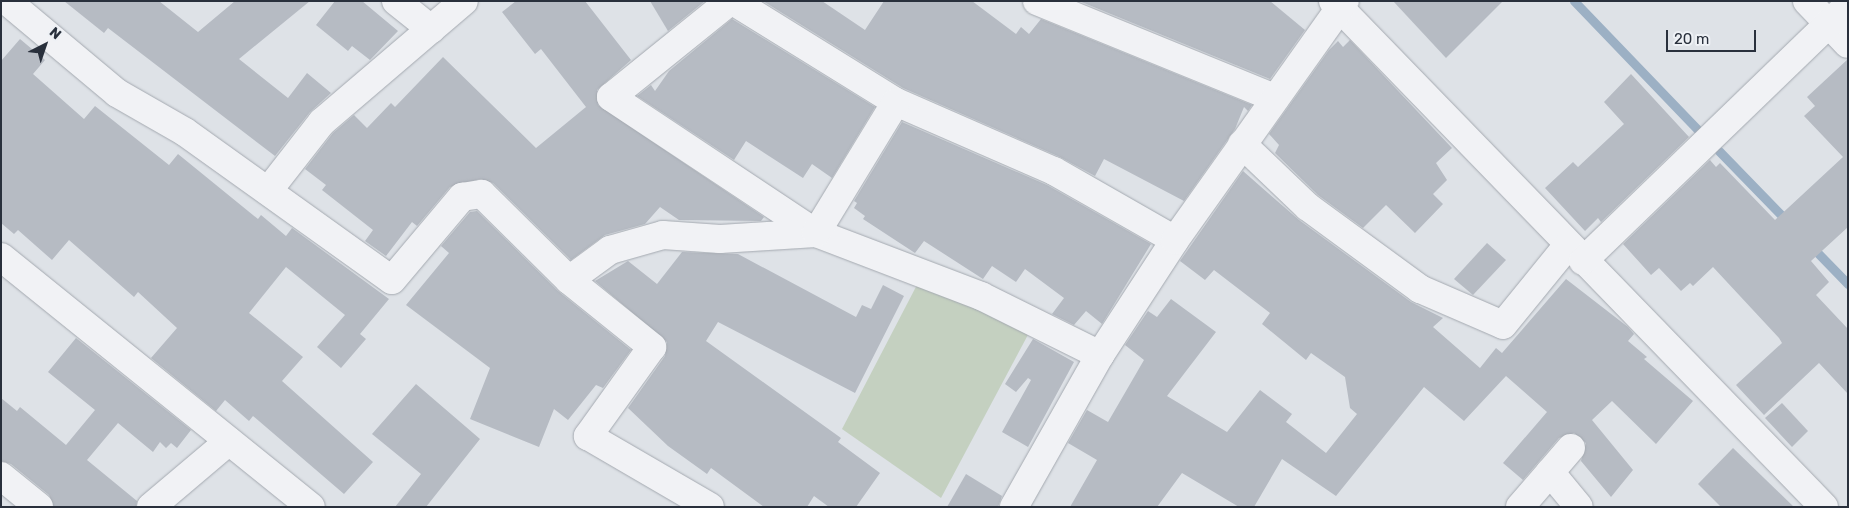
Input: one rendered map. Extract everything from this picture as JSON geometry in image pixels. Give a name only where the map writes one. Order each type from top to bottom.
[{"type":"street","points":[[7,1],[117,92],[185,132],[392,280],[462,197],[482,194],[569,280],[652,347],[588,436],[710,507]]},
{"type":"street","points":[[396,1],[431,29]]},
{"type":"street","points":[[268,191],[322,122],[464,1]]},
{"type":"street","points":[[1100,355],[981,296],[816,233],[611,97],[731,1],[896,102],[1054,171],[1175,240]]},
{"type":"street","points":[[1037,1],[1275,98]]},
{"type":"street","points":[[1807,1],[1848,44]]},
{"type":"street","points":[[1014,507],[1100,355],[1175,240],[1339,4],[1576,253],[1824,507]]},
{"type":"street","points":[[1242,144],[1308,208],[1420,289],[1503,325],[1576,253],[1848,5]]},
{"type":"street","points":[[816,233],[896,102]]},
{"type":"street","points":[[569,280],[610,250],[663,235],[720,239],[816,233]]},
{"type":"street","points":[[1,257],[311,507]]},
{"type":"street","points":[[151,507],[229,441]]},
{"type":"street","points":[[1520,507],[1571,448]]},
{"type":"street","points":[[1550,472],[1579,507]]},
{"type":"street","points":[[1,476],[39,507]]},
{"type":"green space","points":[[919,281],[1030,331],[941,498],[842,429]]},
{"type":"building","points":[[64,1],[159,1],[198,32],[235,1],[310,1],[239,59],[288,98],[307,73],[331,93],[310,112],[275,156],[108,28],[104,33]]},
{"type":"building","points":[[335,1],[362,1],[398,31],[370,60],[352,46],[348,51],[316,25]]},
{"type":"building","points":[[516,1],[585,1],[631,60],[597,90],[598,105],[764,217],[761,221],[679,220],[660,207],[645,224],[605,235],[571,260],[493,183],[480,179],[450,187],[417,226],[412,222],[386,256],[365,241],[373,230],[322,190],[326,185],[305,169],[333,133],[354,115],[367,128],[391,103],[395,107],[443,57],[536,148],[586,107],[541,49],[535,54],[502,12]]},
{"type":"building","points":[[650,1],[705,1],[668,31]]},
{"type":"building","points":[[763,1],[822,1],[865,30],[884,1],[972,1],[1016,34],[1021,27],[1029,34],[1041,19],[1252,105],[1248,111],[1244,107],[1235,129],[1184,201],[1104,159],[1095,176],[1060,157],[903,88]]},
{"type":"building","points":[[1079,1],[1270,1],[1305,30],[1270,79]]},
{"type":"building","points":[[1393,1],[1503,1],[1446,58]]},
{"type":"building","points":[[732,19],[875,107],[832,178],[812,164],[803,178],[746,141],[734,160],[637,96],[651,85],[655,91],[669,71]]},
{"type":"building","points":[[20,39],[45,60],[33,74],[84,119],[95,106],[169,165],[178,154],[258,219],[261,215],[286,236],[292,228],[389,299],[360,334],[366,339],[341,368],[317,347],[345,315],[286,267],[249,313],[303,357],[282,381],[373,462],[344,494],[253,416],[249,421],[225,400],[216,411],[151,358],[177,328],[138,292],[134,297],[69,240],[52,260],[18,230],[14,234],[1,223],[1,61]]},
{"type":"building","points":[[1350,40],[1452,148],[1436,163],[1447,180],[1433,194],[1443,204],[1415,233],[1386,205],[1363,228],[1318,195],[1275,153],[1279,145],[1269,134],[1329,50],[1338,41],[1343,47]]},
{"type":"building","points":[[1848,59],[1848,227],[1811,261],[1829,282],[1816,295],[1848,329],[1848,394],[1819,363],[1764,415],[1736,385],[1782,343],[1779,338],[1713,267],[1693,286],[1690,283],[1681,291],[1659,268],[1651,275],[1623,244],[1710,160],[1716,167],[1720,163],[1775,220],[1843,157],[1804,116],[1815,106],[1807,97]]},
{"type":"building","points":[[1631,74],[1689,137],[1601,222],[1598,218],[1585,231],[1545,188],[1573,162],[1578,167],[1624,124],[1604,102]]},
{"type":"building","points":[[902,122],[1047,185],[1151,244],[1102,324],[1086,311],[1074,325],[1052,314],[1064,298],[1025,269],[1016,282],[992,266],[983,279],[924,241],[915,253],[863,219],[865,216],[854,208],[857,203],[854,201]]},
{"type":"building","points":[[1243,171],[1299,220],[1411,302],[1443,318],[1433,327],[1480,368],[1496,348],[1502,353],[1566,279],[1628,327],[1634,334],[1628,341],[1647,357],[1644,359],[1693,401],[1656,444],[1612,401],[1592,420],[1633,470],[1611,497],[1581,461],[1586,443],[1574,433],[1559,438],[1523,480],[1503,463],[1547,412],[1506,376],[1464,421],[1424,387],[1336,496],[1282,459],[1254,507],[1239,507],[1182,473],[1157,507],[1070,507],[1097,460],[1068,443],[1087,410],[1108,422],[1144,360],[1125,345],[1148,311],[1157,317],[1171,299],[1216,332],[1167,396],[1227,432],[1260,390],[1292,414],[1286,422],[1326,453],[1357,414],[1350,408],[1345,377],[1311,353],[1306,360],[1262,324],[1270,313],[1214,270],[1205,280],[1180,261]]},
{"type":"building","points":[[477,211],[558,291],[631,350],[603,388],[596,385],[568,420],[554,409],[539,447],[470,419],[490,368],[406,305],[449,253],[441,246],[470,212]]},
{"type":"building","points":[[1487,243],[1506,260],[1473,295],[1454,279]]},
{"type":"building","points":[[682,252],[738,254],[856,317],[862,305],[871,309],[883,285],[904,296],[855,393],[718,322],[706,341],[841,438],[838,442],[880,473],[856,507],[829,507],[814,496],[807,507],[764,507],[711,468],[707,474],[668,446],[628,408],[665,356],[667,342],[595,281],[628,261],[657,284]]},
{"type":"building","points":[[76,338],[191,430],[177,448],[171,443],[166,448],[160,442],[153,452],[118,423],[87,460],[137,501],[136,507],[54,507],[49,495],[11,464],[1,461],[1,398],[17,411],[20,407],[66,445],[95,410],[48,372]]},
{"type":"building","points":[[1033,339],[1074,362],[1028,447],[1002,432],[1031,380],[1028,378],[1016,392],[1005,384]]},
{"type":"building","points":[[416,384],[480,439],[426,507],[395,507],[421,474],[372,434]]},
{"type":"building","points":[[1782,403],[1808,431],[1792,447],[1765,418]]},
{"type":"building","points":[[1733,448],[1794,507],[1721,507],[1698,484]]},
{"type":"building","points":[[966,474],[1002,496],[998,507],[947,507]]},
{"type":"waterway","points":[[1574,1],[1697,129]]},
{"type":"waterway","points":[[1719,151],[1788,222]]},
{"type":"waterway","points":[[1811,246],[1848,284]]}]
